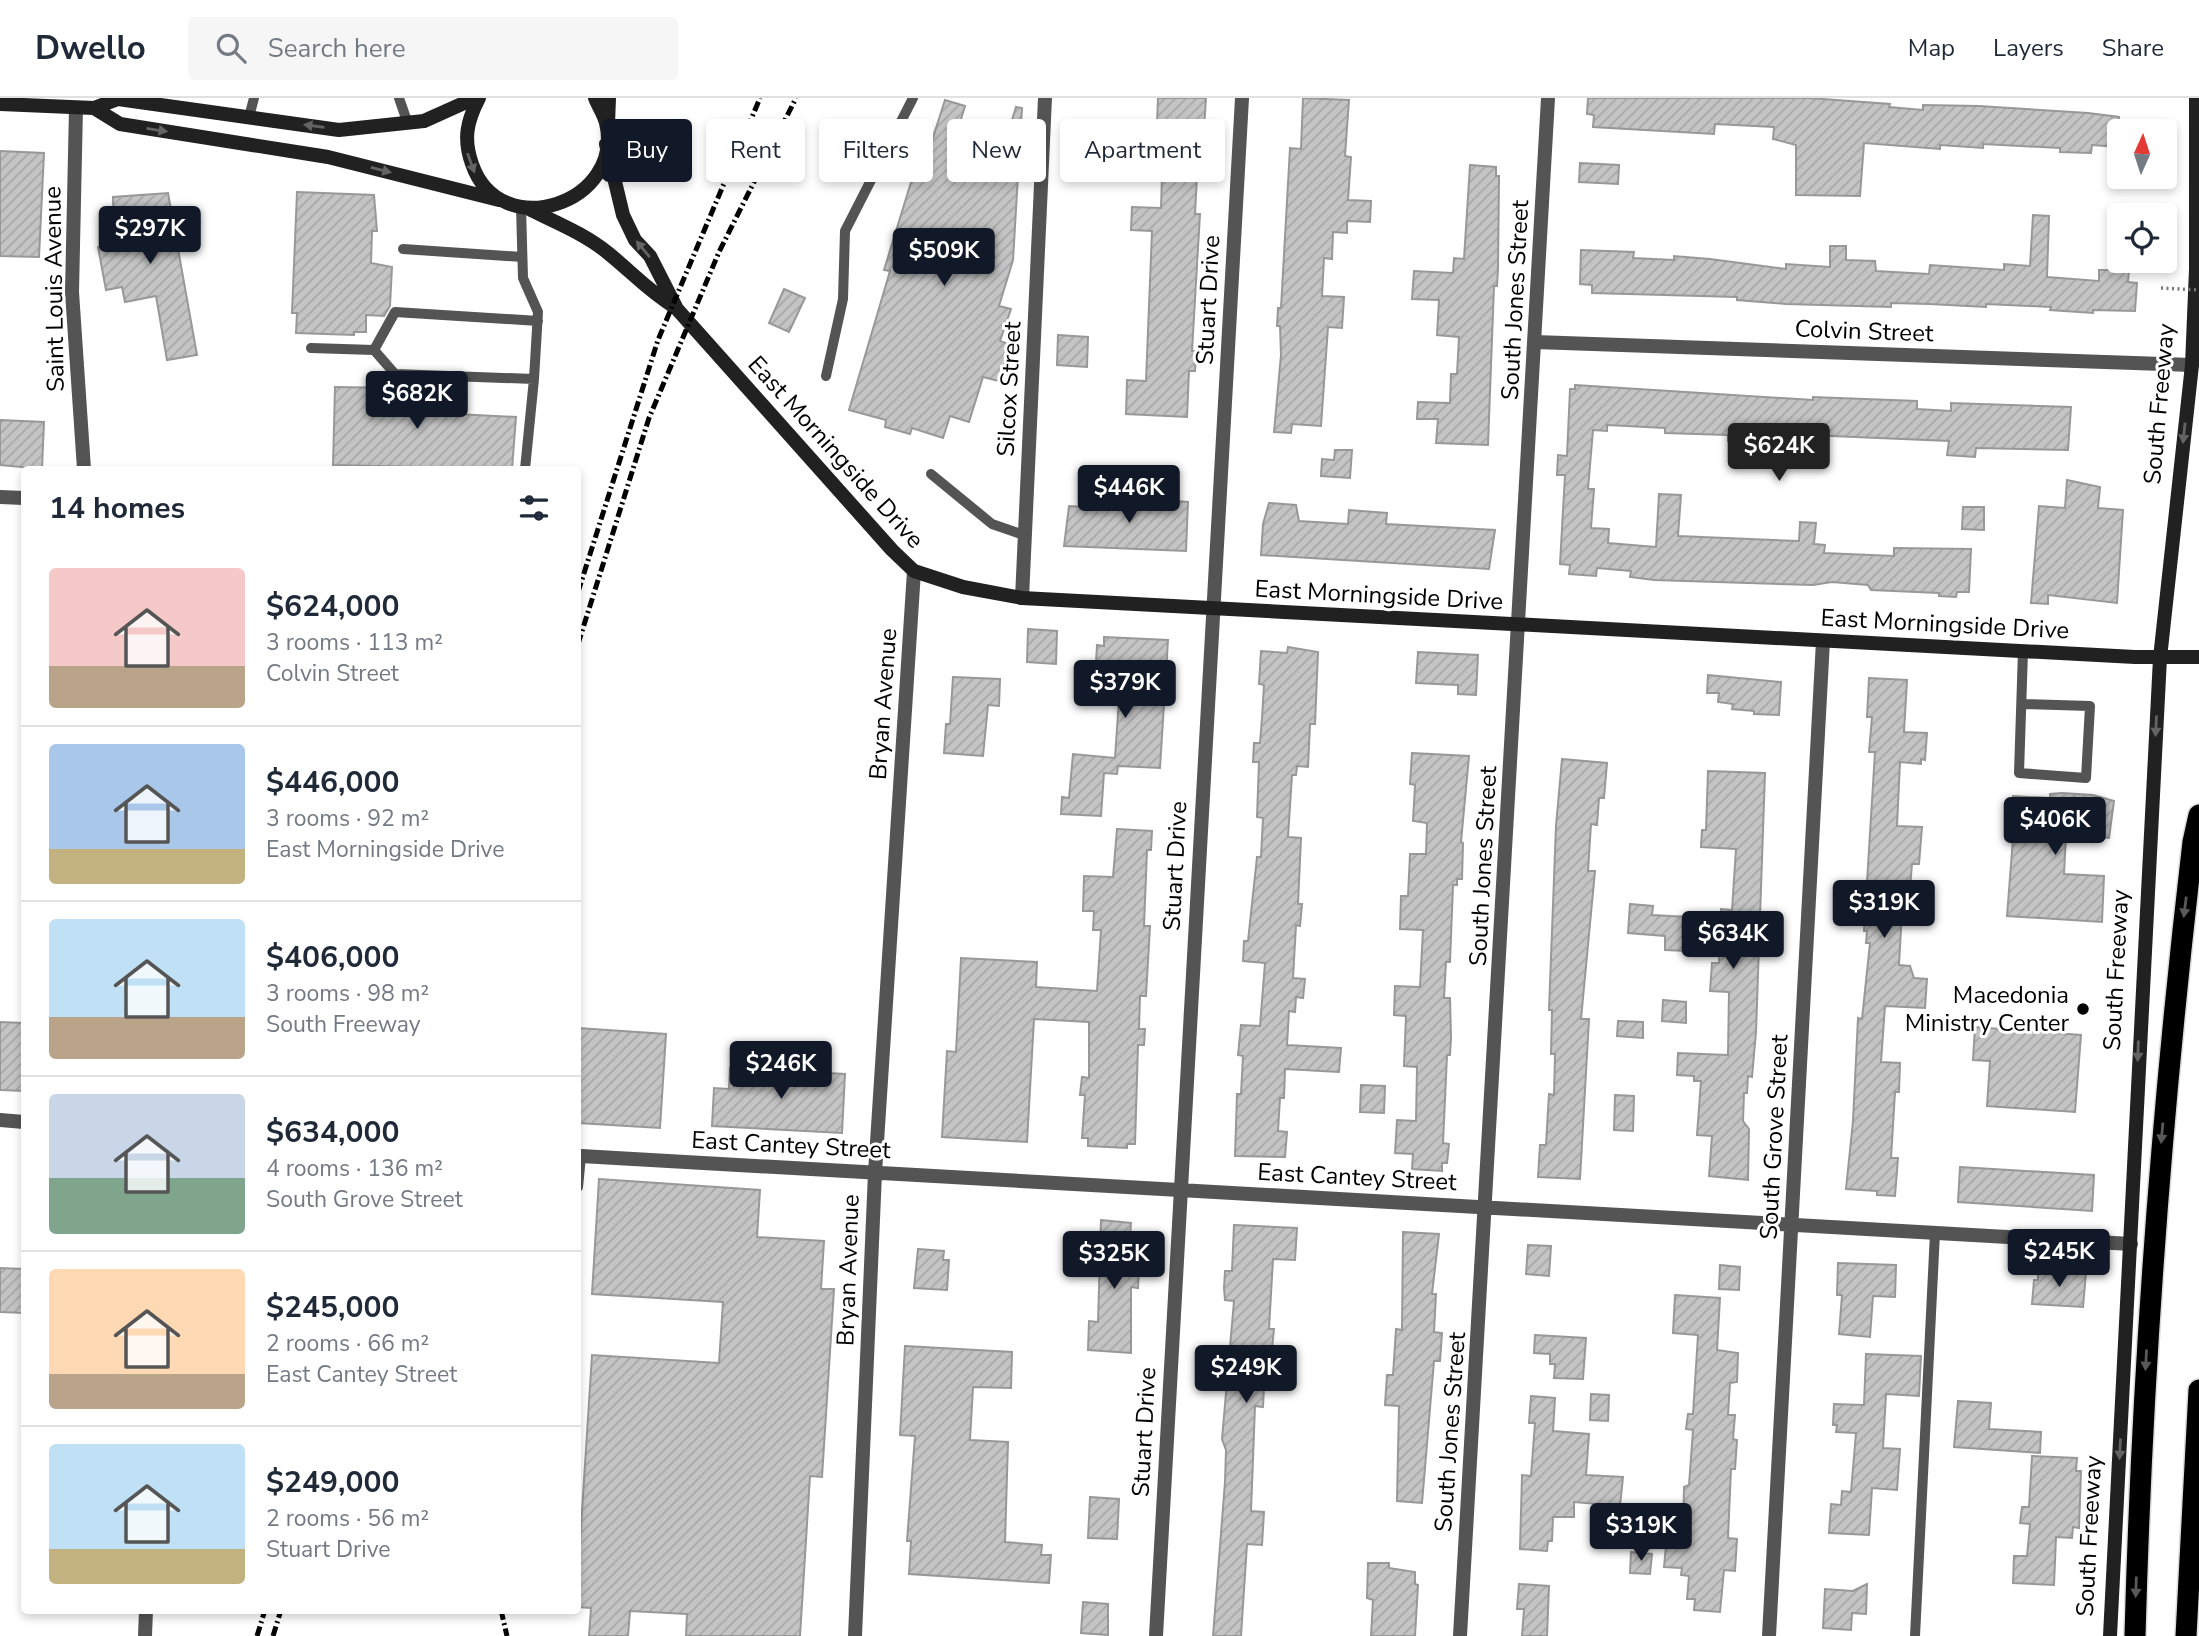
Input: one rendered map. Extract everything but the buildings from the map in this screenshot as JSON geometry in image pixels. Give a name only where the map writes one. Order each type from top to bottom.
[{"type":"highway","points":[[2134,1636],[2153,1238],[2171,1036],[2193,842],[2199,815]]},
{"type":"highway","points":[[2186,1636],[2199,1390]]},
{"type":"street","points":[[0,104],[76,108],[118,99],[339,130],[408,124],[448,113],[477,98]]},
{"type":"street","points":[[477,98],[468,120],[466,147],[475,173],[499,200]]},
{"type":"street","points":[[595,98],[605,119]]},
{"type":"street","points":[[608,119],[609,98]]},
{"type":"street","name":"Silcox Street","points":[[1022,598],[1045,98]]},
{"type":"street","name":"Stuart Drive","points":[[1156,1636],[1211,609],[1242,98]]},
{"type":"street","name":"South Jones Street","points":[[1460,1636],[1487,1207],[1548,98]]},
{"type":"street","name":"South Freeway","points":[[2110,1636],[2131,1244],[2139,1027],[2160,658],[2192,365],[2196,269],[2196,98]]},
{"type":"street","points":[[94,103],[120,124],[328,157],[524,208],[584,236],[609,253],[647,290],[677,309]]},
{"type":"street","name":"Saint Louis Avenue","points":[[76,108],[72,292],[84,466]]},
{"type":"street","points":[[524,208],[564,203],[584,190],[599,171],[602,160]]},
{"type":"street","points":[[616,182],[623,215],[635,240],[650,256],[677,309]]},
{"type":"street","name":"East Morningside Drive","points":[[677,309],[892,550],[914,571],[963,587],[1022,598],[1211,609],[2160,658],[2195,657]]},
{"type":"street","name":"Colvin Street","points":[[1535,342],[2192,365]]},
{"type":"street","points":[[0,497],[21,498]]},
{"type":"street","name":"Bryan Avenue","points":[[855,1636],[875,1173],[914,571]]},
{"type":"street","name":"South Grove Street","points":[[1769,1636],[1823,641]]},
{"type":"street","points":[[0,1120],[21,1122]]},
{"type":"street","name":"East Cantey Street","points":[[582,1156],[2131,1244]]},
{"type":"street","points":[[145,1636],[146,1614]]},
{"type":"lane","points":[[249,117],[254,98]]},
{"type":"lane","points":[[399,98],[408,124]]},
{"type":"lane","points":[[827,376],[843,299],[845,230],[913,98]]},
{"type":"lane","points":[[524,208],[523,278],[538,312],[525,466]]},
{"type":"lane","points":[[403,249],[522,257]]},
{"type":"lane","points":[[374,350],[395,312],[538,321]]},
{"type":"lane","points":[[311,348],[374,350],[395,374],[534,379]]},
{"type":"lane","points":[[931,474],[992,524],[1024,535]]},
{"type":"lane","points":[[2022,704],[2090,706],[2086,778],[2019,773],[2023,651]]},
{"type":"lane","points":[[581,1164],[582,1156]]},
{"type":"lane","points":[[1915,1636],[1935,1233]]},
{"type":"path","points":[[2161,288],[2199,290]]},
{"type":"railway","points":[[581,583],[658,340],[760,98]]},
{"type":"railway","points":[[581,634],[649,418],[719,252],[796,98]]},
{"type":"railway","points":[[257,1636],[264,1614]]},
{"type":"railway","points":[[273,1636],[280,1614]]},
{"type":"railway","points":[[502,1614],[507,1636]]},
{"type":"place","name":"Macedonia Ministry Center","points":[[2083,1009]]}]
